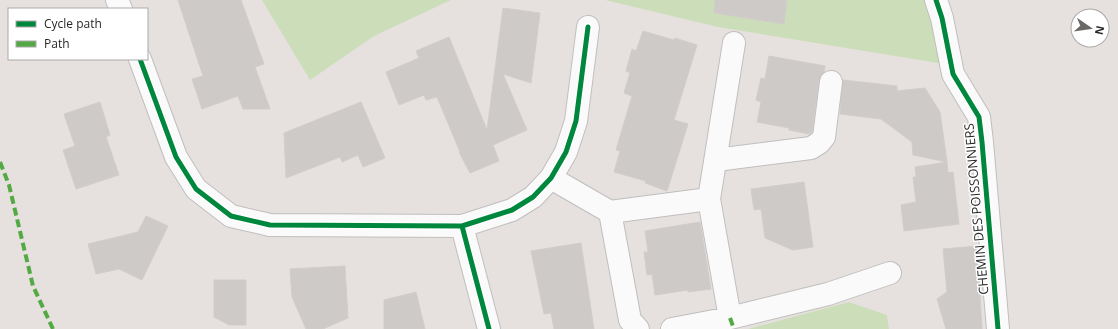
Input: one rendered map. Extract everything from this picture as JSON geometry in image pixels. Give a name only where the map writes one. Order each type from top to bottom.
[{"type":"street","name":"CHEMIN DES POISSONNIERS","points":[[936,0],[942,18],[953,74],[979,117],[998,329]]},
{"type":"street","points":[[140,60],[176,157],[196,189],[231,216],[270,225],[462,226],[512,210],[533,197],[551,178],[566,152],[576,121],[588,27]]},
{"type":"street","points":[[730,318],[709,198],[734,43]]},
{"type":"street","points":[[716,160],[811,148],[819,143],[824,137],[832,82]]},
{"type":"street","points":[[551,178],[610,212],[709,198]]},
{"type":"street","points":[[610,212],[630,320],[638,329]]},
{"type":"street","points":[[462,226],[489,329]]},
{"type":"street","points":[[672,329],[730,318],[828,294],[890,273]]},
{"type":"green space","points":[[262,0],[451,0],[374,36],[310,80]]},
{"type":"green space","points":[[605,0],[928,0],[944,64],[718,27]]},
{"type":"green space","points":[[849,302],[887,315],[889,329],[748,329]]},
{"type":"building","points":[[178,0],[241,0],[264,64],[255,67],[270,109],[243,109],[238,96],[202,109],[192,79],[203,76]]},
{"type":"building","points":[[715,0],[787,0],[784,24],[714,13]]},
{"type":"building","points":[[503,8],[540,13],[531,83],[503,74],[527,130],[493,145],[499,161],[470,173],[459,152],[437,97],[426,100],[424,95],[399,105],[386,72],[419,58],[416,51],[449,37],[487,130]]},
{"type":"building","points":[[643,31],[674,40],[675,38],[697,45],[674,120],[688,124],[667,191],[645,183],[646,181],[614,172],[620,151],[616,150],[632,96],[624,93],[630,73],[626,71],[632,49],[636,51]]},
{"type":"building","points":[[769,56],[825,66],[824,72],[819,80],[812,132],[809,134],[789,130],[789,128],[757,122],[761,102],[756,100],[761,78],[765,79]]},
{"type":"building","points":[[843,80],[897,86],[897,91],[925,88],[940,112],[947,162],[913,155],[912,142],[881,119],[840,114]]},
{"type":"building","points":[[100,102],[110,135],[106,137],[119,175],[76,189],[63,150],[75,146],[64,114]]},
{"type":"building","points":[[361,102],[385,158],[363,167],[358,155],[342,162],[340,157],[286,178],[284,133]]},
{"type":"building","points":[[947,162],[948,173],[953,172],[959,224],[904,231],[901,205],[916,202],[913,177],[916,177],[915,167]]},
{"type":"building","points":[[804,182],[813,247],[793,250],[765,238],[761,209],[754,210],[751,189]]},
{"type":"building","points":[[146,216],[168,226],[142,280],[119,269],[96,274],[88,244],[138,232]]},
{"type":"building","points":[[700,222],[711,289],[688,292],[688,290],[655,295],[652,274],[647,275],[644,252],[648,252],[645,231]]},
{"type":"building","points":[[581,243],[594,329],[554,329],[551,313],[544,314],[531,251]]},
{"type":"building","points":[[977,246],[982,329],[946,329],[937,299],[947,292],[943,249]]},
{"type":"building","points":[[345,266],[348,318],[323,329],[306,329],[292,297],[290,269]]},
{"type":"building","points":[[214,280],[246,280],[246,325],[229,325],[214,317]]},
{"type":"building","points":[[416,292],[425,329],[384,329],[384,300]]},
{"type":"marked path","points":[[0,162],[9,185],[33,286],[53,329]]},
{"type":"marked path","points":[[730,318],[734,329]]},
{"type":"cycle path","points":[[936,0],[942,18],[953,74],[979,117],[998,329]]},
{"type":"cycle path","points":[[140,60],[176,157],[196,189],[231,216],[270,225],[462,226],[512,210],[533,197],[551,178],[566,152],[576,121],[588,27]]},
{"type":"cycle path","points":[[462,226],[489,329]]}]
